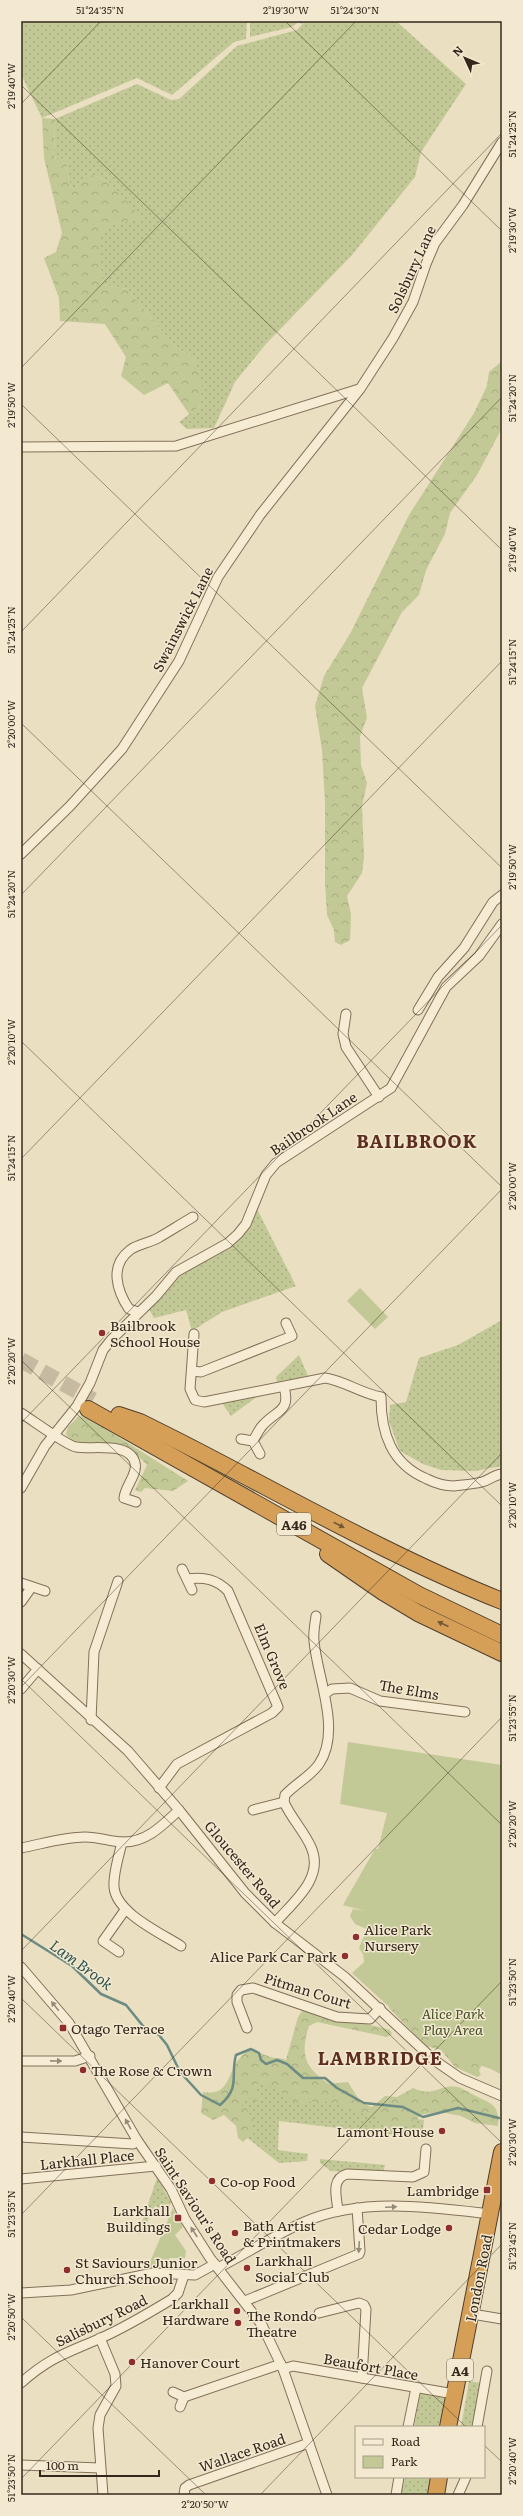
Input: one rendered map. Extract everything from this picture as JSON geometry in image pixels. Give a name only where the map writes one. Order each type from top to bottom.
[{"type":"highway","name":"A46","points":[[502,1623],[422,1586],[151,1435],[119,1415],[91,1404],[226,1486],[419,1594],[502,1635]]},
{"type":"highway","points":[[119,1415],[140,1422],[170,1437],[395,1555],[438,1575],[502,1601]]},
{"type":"highway","points":[[226,1486],[382,1592],[418,1613],[502,1653]]},
{"type":"highway","name":"London Road","points":[[448,2426],[472,2314],[502,2152]]},
{"type":"highway","points":[[436,2495],[439,2478]]},
{"type":"street","name":"Solsbury Lane","points":[[360,389],[413,302],[435,243],[463,205],[502,142]]},
{"type":"street","points":[[21,447],[176,446],[345,395],[360,389]]},
{"type":"street","name":"Swainswick Lane","points":[[21,854],[102,773],[122,748],[179,661],[218,576],[260,515],[360,389]]},
{"type":"street","points":[[418,1010],[438,977],[464,948],[493,902],[502,895]]},
{"type":"street","name":"Bailbrook Lane","points":[[21,1488],[45,1446],[77,1406],[90,1382],[103,1350],[138,1312],[156,1296],[176,1272],[228,1243],[238,1234],[246,1224],[266,1175],[276,1163],[391,1088],[397,1081],[446,986],[479,956],[502,924]]},
{"type":"street","points":[[346,1014],[343,1034],[346,1047],[378,1097]]},
{"type":"street","points":[[138,1312],[129,1309],[119,1290],[117,1271],[122,1260],[133,1248],[157,1238],[193,1217]]},
{"type":"street","points":[[192,1371],[201,1372],[292,1336],[286,1323]]},
{"type":"street","points":[[194,1334],[190,1394],[194,1400],[200,1402],[284,1387],[324,1378],[340,1380],[364,1394],[381,1397],[381,1418],[392,1452],[404,1466],[418,1476],[434,1482],[453,1486],[482,1482],[502,1474]]},
{"type":"street","points":[[253,1441],[262,1425],[284,1408],[287,1398],[284,1387]]},
{"type":"street","points":[[21,1413],[54,1434],[65,1443],[76,1447],[111,1448],[122,1450],[135,1461],[136,1469],[125,1489],[124,1498],[136,1502]]},
{"type":"street","points":[[241,1439],[253,1441]]},
{"type":"street","points":[[253,1441],[260,1454]]},
{"type":"street","points":[[182,1569],[192,1590]]},
{"type":"street","name":"Elm Grove","points":[[159,1788],[177,1764],[272,1713],[278,1707],[234,1599],[219,1583],[208,1578],[187,1580]]},
{"type":"street","points":[[91,1720],[94,1652],[118,1581]]},
{"type":"street","points":[[21,1583],[31,1588],[45,1590]]},
{"type":"street","points":[[21,1602],[31,1588]]},
{"type":"street","points":[[275,1923],[304,1890],[314,1870],[314,1858],[311,1847],[284,1802],[285,1795],[292,1787],[319,1765],[325,1755],[328,1733],[326,1693],[320,1680],[313,1640],[316,1616]]},
{"type":"street","name":"Gloucester Road","points":[[21,1654],[91,1720],[128,1751],[179,1810],[245,1893],[275,1923],[345,1977],[380,2008],[418,2046],[447,2070],[460,2078],[502,2096]]},
{"type":"street","points":[[21,1689],[38,1669]]},
{"type":"street","name":"The Elms","points":[[326,1693],[332,1689],[345,1688],[380,1702],[466,1712]]},
{"type":"street","points":[[253,1810],[284,1802]]},
{"type":"street","points":[[21,1848],[83,1837],[105,1838],[122,1842],[147,1836],[157,1830],[179,1810]]},
{"type":"street","points":[[122,1842],[114,1888],[117,1899],[125,1910],[181,1946]]},
{"type":"street","points":[[119,1952],[103,1941],[125,1910]]},
{"type":"street","name":"Saint Saviour's Road","points":[[21,1967],[69,2023],[90,2056],[137,2140],[156,2166],[185,2219],[217,2266],[262,2325],[282,2367],[327,2495]]},
{"type":"street","name":"Pitman Court","points":[[247,2028],[237,2002],[237,1995],[247,1988],[253,1988],[337,2017],[370,2019],[380,2008]]},
{"type":"street","points":[[21,2061],[75,2061],[90,2056]]},
{"type":"street","points":[[21,2137],[133,2144],[137,2140]]},
{"type":"street","points":[[338,2211],[336,2184],[341,2175],[413,2177],[424,2172],[426,2149]]},
{"type":"street","name":"Larkhall Place","points":[[21,2179],[156,2166]]},
{"type":"street","points":[[245,2301],[359,2254],[357,2208]]},
{"type":"street","points":[[21,2293],[71,2290],[153,2273],[184,2276],[202,2273],[304,2222],[338,2211],[357,2208],[437,2208],[490,2214]]},
{"type":"street","name":"Salisbury Road","points":[[21,2383],[43,2365],[62,2353],[100,2338],[172,2299],[178,2293],[184,2276]]},
{"type":"street","points":[[319,2313],[360,2303],[364,2305],[366,2309],[362,2378]]},
{"type":"street","points":[[472,2314],[502,2318]]},
{"type":"street","points":[[100,2338],[115,2374],[116,2386],[99,2421],[100,2468],[103,2495]]},
{"type":"street","name":"Beaufort Place","points":[[184,2397],[282,2367],[293,2366],[454,2394]]},
{"type":"street","points":[[477,2426],[487,2371]]},
{"type":"street","points":[[408,2426],[416,2388]]},
{"type":"street","points":[[173,2392],[184,2397],[180,2407]]},
{"type":"street","name":"Wallace Road","points":[[184,2492],[189,2484],[309,2443]]},
{"type":"street","points":[[21,2465],[100,2468]]},
{"type":"street","points":[[396,2495],[399,2478]]},
{"type":"street","points":[[458,2495],[466,2478]]},
{"type":"green space","points":[[21,21],[247,21],[246,39],[234,42],[172,95],[137,78],[42,118],[21,74]]},
{"type":"green space","points":[[250,21],[300,21],[292,27],[250,37]]},
{"type":"green space","points":[[305,21],[396,21],[466,84],[421,152],[415,177],[352,255],[265,345],[235,382],[214,428],[187,429],[179,422],[201,405],[195,361],[171,342],[127,289],[103,285],[100,268],[99,233],[110,225],[141,218],[110,183],[89,173],[74,189],[70,185],[66,160],[54,157],[55,119],[137,84],[171,100],[179,99],[237,46],[297,30]]},
{"type":"green space","points":[[42,118],[55,119],[54,157],[66,160],[70,185],[74,189],[89,173],[110,183],[142,218],[110,225],[100,233],[100,268],[103,285],[127,289],[171,342],[195,361],[202,384],[201,405],[189,414],[168,383],[144,395],[121,376],[126,357],[105,324],[60,321],[59,298],[44,258],[56,252],[62,233],[44,158]]},
{"type":"green space","points":[[502,361],[502,428],[477,475],[450,513],[445,534],[426,570],[419,595],[402,612],[362,688],[367,718],[360,736],[361,765],[367,783],[362,806],[364,857],[362,873],[347,896],[351,914],[350,940],[341,945],[335,942],[334,930],[327,915],[325,882],[325,802],[322,750],[315,706],[324,676],[351,632],[409,515],[474,413],[487,386],[489,372]]},
{"type":"green space","points":[[256,1207],[296,1286],[222,1312],[192,1331],[186,1310],[154,1318],[148,1307],[173,1279],[227,1247]]},
{"type":"green space","points":[[360,1288],[388,1317],[375,1329],[347,1301]]},
{"type":"green space","points":[[502,1320],[502,1466],[475,1471],[441,1470],[423,1464],[400,1451],[389,1421],[390,1405],[406,1402],[419,1358],[458,1345]]},
{"type":"green space","points":[[299,1355],[308,1376],[277,1382],[276,1377]]},
{"type":"green space","points":[[259,1395],[231,1416],[222,1403]]},
{"type":"green space","points":[[79,1416],[86,1417],[188,1481],[173,1491],[145,1488],[141,1492],[135,1490],[147,1465],[125,1446],[76,1441],[70,1438],[66,1434],[68,1427]]},
{"type":"green space","name":"Alice Park Play Area","points":[[348,1742],[502,1765],[502,2075],[491,2069],[457,2058],[426,2030],[387,2005],[352,1973],[364,1962],[363,1954],[359,1948],[367,1929],[355,1924],[350,1916],[353,1909],[365,1911],[343,1905],[375,1849],[378,1849],[387,1813],[340,1804]]},
{"type":"green space","points":[[391,2000],[483,2062],[479,2071],[481,2075],[477,2077],[455,2067],[441,2050],[426,2046],[389,2008]]},
{"type":"green space","points":[[309,2010],[390,2030],[392,2034],[387,2037],[317,2022],[309,2026],[305,2045],[306,2060],[314,2072],[329,2084],[348,2082],[361,2103],[372,2107],[385,2096],[397,2097],[413,2088],[427,2092],[446,2087],[464,2089],[496,2108],[498,2126],[475,2123],[461,2116],[440,2112],[420,2115],[413,2126],[400,2133],[386,2129],[376,2117],[329,2102],[313,2101],[299,2105],[275,2089],[260,2082],[255,2085],[260,2097],[256,2102],[245,2095],[241,2105],[246,2108],[254,2121],[250,2136],[243,2142],[238,2138],[236,2126],[224,2115],[213,2120],[201,2113],[203,2092],[212,2093],[219,2091],[224,2087],[236,2063],[250,2050],[286,2060],[298,2017],[302,2011]]},
{"type":"green space","points":[[249,2065],[359,2110],[424,2120],[422,2138],[279,2121],[278,2150],[308,2154],[307,2161],[279,2163],[245,2136],[231,2105]]},
{"type":"green space","points":[[320,2159],[385,2165],[383,2174],[331,2171],[320,2163]]},
{"type":"green space","points":[[157,2178],[171,2202],[167,2211],[155,2206],[141,2234],[138,2234]]},
{"type":"green space","points":[[173,2208],[183,2227],[175,2235],[186,2251],[185,2258],[169,2258],[168,2262],[165,2262],[166,2268],[147,2269]]},
{"type":"green space","points":[[469,2381],[480,2383],[472,2426],[461,2426]]},
{"type":"green space","points":[[420,2393],[444,2398],[440,2426],[414,2426]]},
{"type":"green space","points":[[405,2478],[431,2478],[428,2495],[401,2495]]},
{"type":"waterway","name":"Lam Brook","points":[[21,1934],[72,1966],[101,1994],[126,2005],[143,2026],[159,2035],[167,2045],[180,2072],[201,2095],[220,2105],[231,2093],[233,2087],[234,2062],[236,2055],[251,2049],[259,2053],[261,2060],[266,2064],[277,2060],[287,2064],[303,2078],[325,2078],[337,2088],[364,2103],[403,2107],[423,2117],[458,2108],[499,2118]]},
{"type":"tunnel","points":[[21,1360],[93,1400]]},
{"type":"place","name":"Bailbrook School House","points":[[102,1333]]},
{"type":"place","name":"Alice Park Nursery","points":[[356,1937]]},
{"type":"place","name":"Alice Park Car Park","points":[[345,1956]]},
{"type":"place","name":"Otago Terrace","points":[[63,2028]]},
{"type":"place","name":"The Rose & Crown","points":[[83,2070]]},
{"type":"place","name":"Lamont House","points":[[442,2131]]},
{"type":"place","name":"Co-op Food","points":[[212,2181]]},
{"type":"place","name":"Lambridge","points":[[487,2190]]},
{"type":"place","name":"Larkhall Buildings","points":[[178,2218]]},
{"type":"place","name":"Cedar Lodge","points":[[449,2228]]},
{"type":"place","name":"Bath Artist & Printmakers","points":[[235,2233]]},
{"type":"place","name":"Larkhall Social Club","points":[[247,2268]]},
{"type":"place","name":"St Saviours Junior Church School","points":[[67,2270]]},
{"type":"place","name":"Larkhall Hardware","points":[[237,2311]]},
{"type":"place","name":"The Rondo Theatre","points":[[238,2323]]},
{"type":"place","name":"Hanover Court","points":[[132,2362]]},
{"type":"district","name":"BAILBROOK","points":[[417,1140]]},
{"type":"district","name":"LAMBRIDGE","points":[[380,2057]]}]
